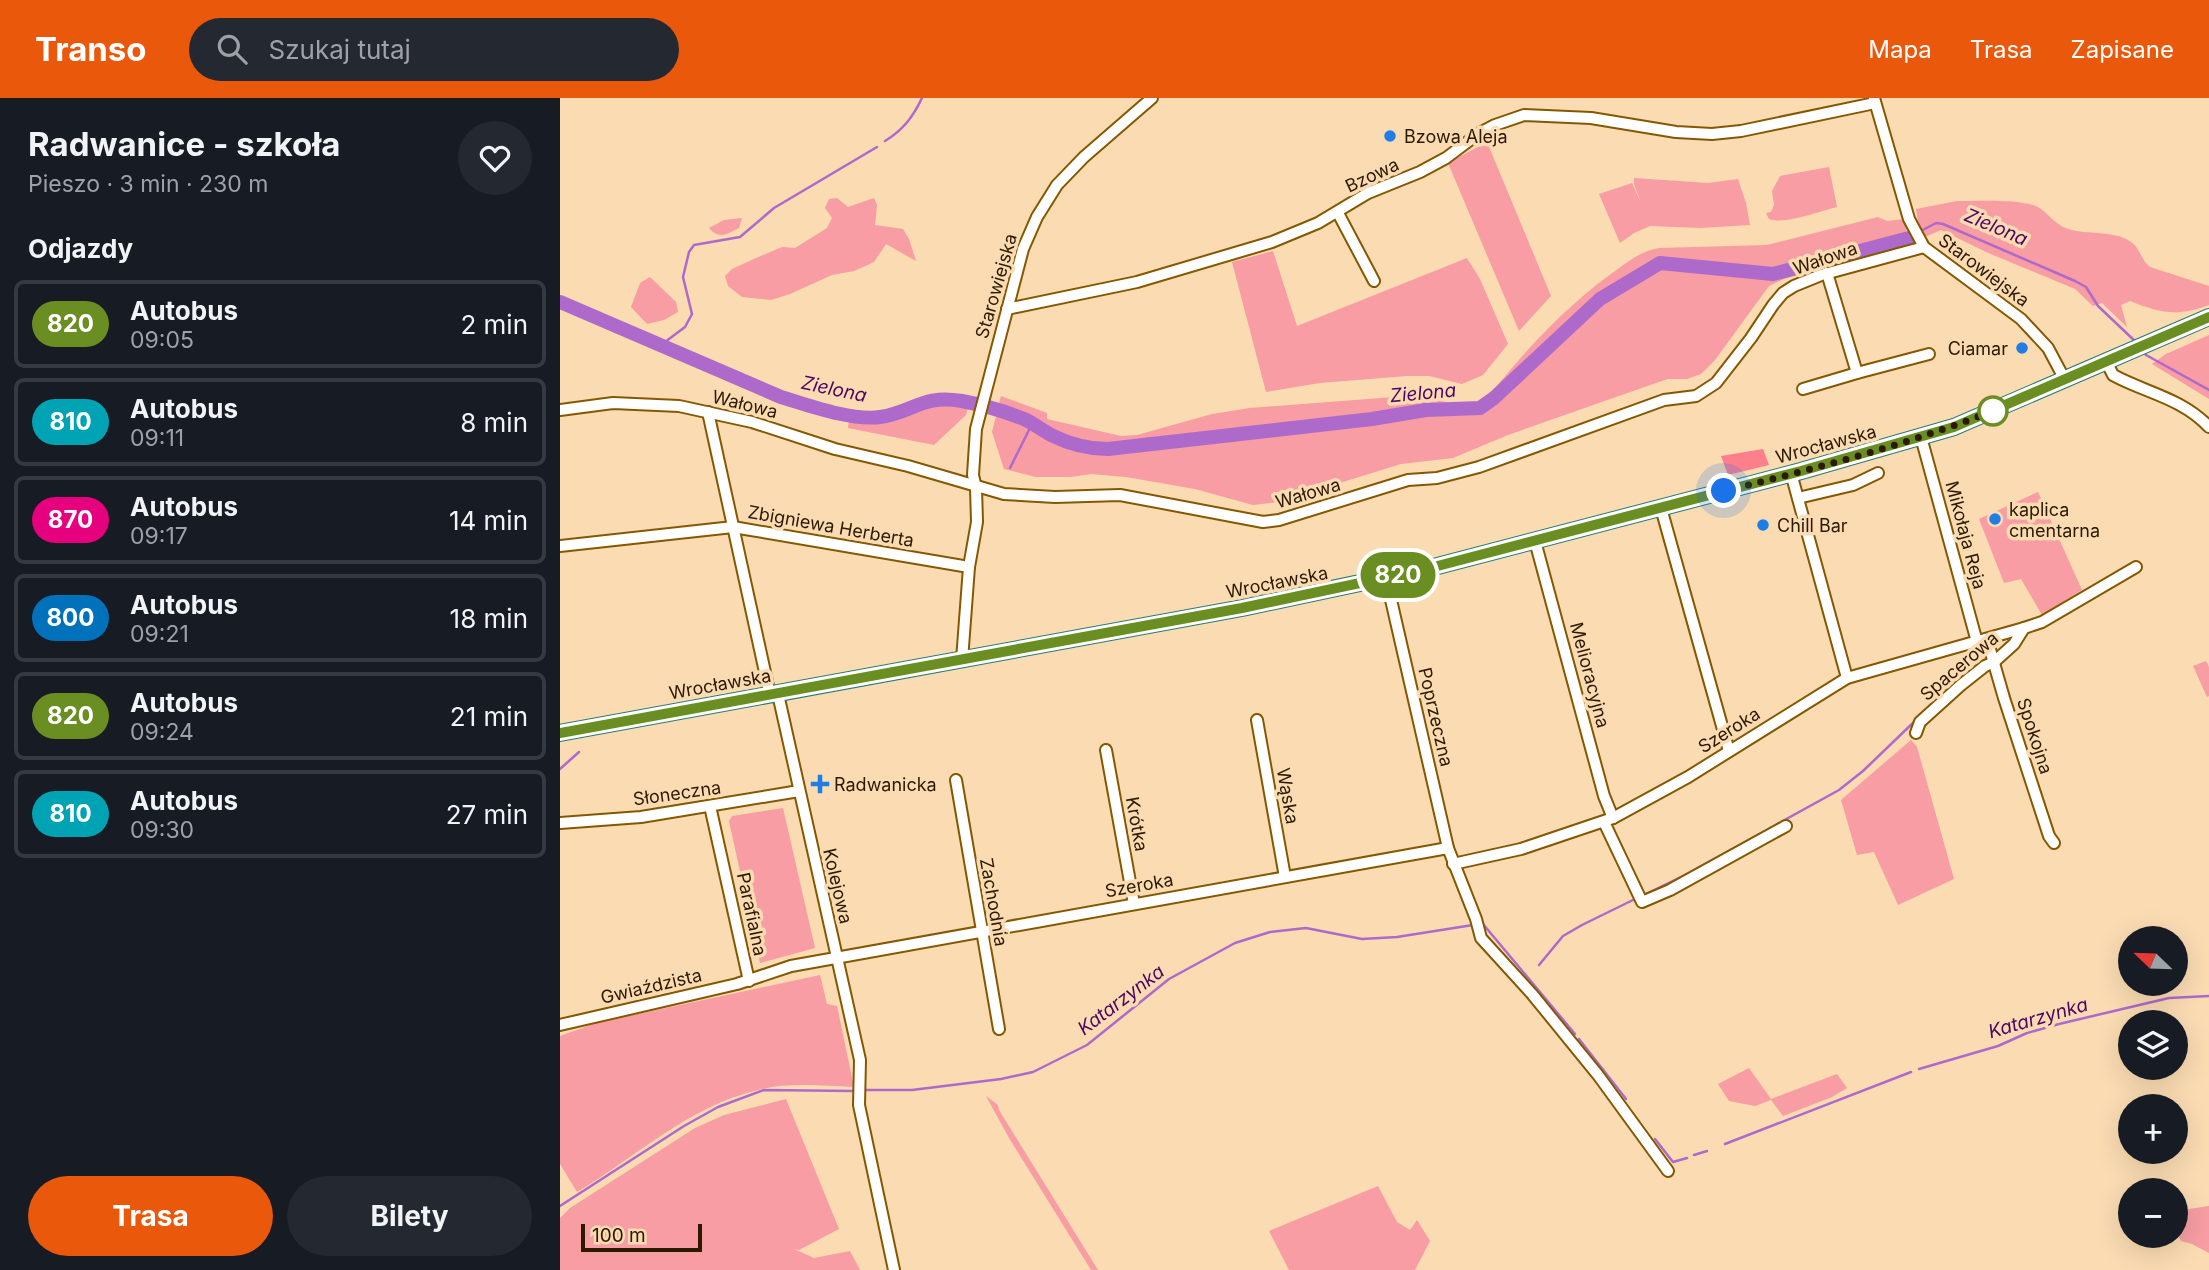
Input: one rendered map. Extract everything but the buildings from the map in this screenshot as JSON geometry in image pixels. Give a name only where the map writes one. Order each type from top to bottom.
[{"type":"main road","points":[[2106,362],[2209,317]]},
{"type":"main road","name":"Wrocławska","points":[[560,733],[1242,608],[1386,578],[1661,508],[1921,437],[1954,427],[2106,362]]},
{"type":"street","name":"Starowiejska","points":[[962,660],[977,522],[975,434],[1028,234],[1048,198],[1084,157],[1152,98]]},
{"type":"street","name":"Starowiejska","points":[[1874,100],[1920,239],[2021,319],[2048,348],[2065,380]]},
{"type":"street","name":"Bzowa","points":[[1007,309],[1137,282],[1272,242],[1338,213],[1368,193],[1432,166],[1495,125],[1524,115],[1591,118],[1676,132],[1712,134],[1741,131],[1874,100]]},
{"type":"street","points":[[1338,213],[1374,281]]},
{"type":"street","name":"Wałowa","points":[[560,410],[612,403],[649,404],[709,412],[752,422],[835,449],[908,466],[976,488],[1019,496],[1120,495],[1248,521],[1279,520],[1408,480],[1457,474],[1664,400],[1696,396],[1706,391],[1732,364],[1783,293],[1824,274],[1920,239]]},
{"type":"street","points":[[1824,274],[1857,373]]},
{"type":"street","points":[[1803,388],[1929,354]]},
{"type":"street","points":[[2106,362],[2113,375],[2180,404],[2209,427]]},
{"type":"street","name":"Kolejowa","points":[[709,412],[733,527],[799,791],[860,1060],[859,1105],[894,1270]]},
{"type":"street","name":"Mikołaja Reja","points":[[1921,437],[1982,640]]},
{"type":"street","points":[[1798,498],[1853,485],[1878,472]]},
{"type":"street","points":[[1791,473],[1847,678]]},
{"type":"street","points":[[1661,508],[1730,751]]},
{"type":"street","name":"Zbigniewa Herberta","points":[[560,545],[733,527],[970,567]]},
{"type":"street","name":"Melioracyjna","points":[[1535,541],[1609,820],[1642,902],[1670,890],[1786,826]]},
{"type":"street","name":"Spacerowa","points":[[1916,733],[1920,722],[1961,685],[2014,644],[2024,628],[2042,622],[2136,567]]},
{"type":"street","name":"Poprzeczna","points":[[1386,578],[1448,848],[1481,938],[1598,1075],[1668,1171]]},
{"type":"street","name":"Szeroka","points":[[1453,864],[1521,849],[1609,820],[1677,784],[1847,678],[2024,628]]},
{"type":"street","name":"Spokojna","points":[[1982,640],[1994,662],[2049,836],[2054,843]]},
{"type":"street","name":"Wąska","points":[[1257,720],[1285,877]]},
{"type":"street","name":"Krótka","points":[[1106,750],[1133,904]]},
{"type":"street","name":"Zachodnia","points":[[956,780],[999,1029]]},
{"type":"street","name":"Słoneczna","points":[[560,823],[641,817],[799,791]]},
{"type":"street","name":"Parafialna","points":[[710,806],[749,981],[791,966],[836,957]]},
{"type":"street","name":"Szeroka","points":[[836,957],[1448,848]]},
{"type":"street","name":"Gwiaździsta","points":[[560,1025],[749,981]]},
{"type":"shaded area","points":[[1487,142],[1551,296],[1519,331],[1448,163]]},
{"type":"shaded area","points":[[1829,167],[1837,207],[1793,219],[1769,219],[1766,213],[1771,212],[1774,205],[1772,191],[1780,176]]},
{"type":"shaded area","points":[[1634,178],[1708,183],[1738,179],[1750,225],[1701,228],[1650,226],[1620,243],[1599,194],[1632,183],[1641,203]]},
{"type":"shaded area","points":[[837,198],[848,207],[874,198],[877,205],[875,225],[903,229],[916,261],[886,244],[874,262],[854,271],[832,275],[771,300],[742,297],[728,286],[725,276],[732,269],[782,247],[795,248],[827,228],[832,218],[825,208],[829,199]]},
{"type":"shaded area","points":[[1957,201],[2025,203],[2041,209],[2068,229],[2124,238],[2134,245],[2150,267],[2209,286],[2209,305],[2187,311],[2169,312],[2130,301],[2121,305],[2127,327],[2102,303],[2093,306],[2075,289],[1941,230],[1925,237],[1919,228],[1916,209]]},
{"type":"shaded area","points":[[1878,217],[1887,221],[1904,219],[1909,243],[1784,279],[1769,286],[1715,360],[1701,374],[1653,384],[1508,435],[1453,458],[1401,464],[1278,502],[1253,505],[1195,489],[1126,477],[1091,474],[1036,477],[1004,469],[992,432],[1001,396],[1047,413],[1047,419],[1121,436],[1137,435],[1212,414],[1250,408],[1420,395],[1453,404],[1480,401],[1491,393],[1562,315],[1594,287],[1645,252],[1659,248],[1767,245]]},
{"type":"shaded area","points":[[742,218],[739,228],[727,234],[716,234],[709,228],[724,220]]},
{"type":"shaded area","points":[[1273,251],[1297,326],[1467,258],[1480,279],[1508,344],[1483,375],[1462,384],[1429,376],[1407,376],[1320,383],[1266,392],[1232,262]]},
{"type":"shaded area","points":[[650,277],[676,302],[678,312],[664,320],[647,324],[631,307],[640,283]]},
{"type":"shaded area","points":[[2209,335],[2209,399],[2152,364],[2166,354]]},
{"type":"shaded area","points":[[949,401],[968,408],[966,415],[934,445],[848,428],[849,419],[889,418]]},
{"type":"shaded area","points":[[1763,449],[1769,465],[1728,475],[1721,456]]},
{"type":"shaded area","points":[[2038,492],[2082,590],[2042,615],[2021,579],[2004,583],[1979,519]]},
{"type":"shaded area","points":[[2206,661],[2209,667],[2207,697],[2193,666]]},
{"type":"shaded area","points":[[1911,740],[1917,747],[1954,879],[1898,905],[1874,852],[1857,855],[1841,800]]},
{"type":"shaded area","points":[[783,808],[815,948],[760,963],[729,821],[732,816]]},
{"type":"shaded area","points":[[820,975],[827,1004],[837,1006],[854,1087],[781,1086],[733,1098],[686,1120],[577,1192],[560,1164],[560,1036],[596,1023]]},
{"type":"shaded area","points":[[1749,1068],[1771,1099],[1837,1074],[1847,1088],[1832,1097],[1783,1116],[1771,1100],[1755,1106],[1729,1101],[1718,1084]]},
{"type":"shaded area","points":[[986,1096],[998,1105],[1098,1270],[1091,1270]]},
{"type":"shaded area","points":[[786,1099],[839,1229],[799,1250],[794,1249],[814,1258],[850,1251],[860,1270],[560,1270],[560,1218],[570,1208],[695,1128],[724,1115]]},
{"type":"shaded area","points":[[1378,1186],[1397,1222],[1410,1230],[1417,1220],[1430,1241],[1415,1270],[1289,1270],[1269,1231]]},
{"type":"shaded area","points":[[2209,1206],[2209,1253],[2188,1243],[2188,1209]]},
{"type":"waterway","points":[[885,141],[907,122],[922,98]]},
{"type":"waterway","points":[[661,345],[685,327],[692,314],[683,277],[689,252],[694,245],[740,237],[774,208],[877,147]]},
{"type":"waterway","name":"Zielona","points":[[1919,232],[1936,223],[1943,224],[2075,281],[2086,287],[2098,306],[2137,343]]},
{"type":"waterway","name":"Zielona","points":[[560,302],[781,397],[830,412],[856,417],[880,417],[927,402],[948,399],[993,408],[1024,419],[1051,435],[1072,443],[1108,449],[1372,419],[1426,410],[1480,408],[1600,299],[1660,263],[1773,274],[1909,238]]},
{"type":"waterway","name":"Zielona","points":[[2143,351],[2209,390]]},
{"type":"waterway","points":[[1010,468],[1032,424]]},
{"type":"waterway","points":[[1646,894],[1839,790],[1915,721]]},
{"type":"waterway","points":[[560,769],[579,752]]},
{"type":"waterway","points":[[1539,965],[1563,936],[1635,899]]},
{"type":"waterway","name":"Katarzynka","points":[[1483,924],[1575,1034]]},
{"type":"waterway","name":"Katarzynka","points":[[866,1090],[912,1090],[1001,1079],[1033,1072],[1087,1045],[1169,979],[1235,943],[1270,932],[1306,928],[1362,939],[1397,937],[1473,925]]},
{"type":"waterway","name":"Katarzynka","points":[[1919,1069],[1998,1046],[2027,1033],[2059,1024],[2169,998],[2209,996]]},
{"type":"waterway","name":"Katarzynka","points":[[1579,1039],[1626,1099]]},
{"type":"waterway","name":"Katarzynka","points":[[1725,1144],[1911,1072]]},
{"type":"waterway","name":"Katarzynka","points":[[560,1206],[718,1107],[764,1090],[854,1091]]},
{"type":"waterway","name":"Katarzynka","points":[[1655,1139],[1673,1162],[1687,1158]]},
{"type":"waterway","name":"Katarzynka","points":[[1694,1155],[1707,1151]]},
{"type":"bus line","name":"820","points":[[560,733],[1242,608],[1426,569],[1801,471],[1954,427],[2209,317]]},
{"type":"place","name":"Bzowa Aleja","points":[[1390,136]]},
{"type":"place","name":"Ciamar","points":[[2022,348]]},
{"type":"place","name":"kaplica cmentarna","points":[[1995,519]]},
{"type":"place","name":"Chill Bar","points":[[1763,525]]},
{"type":"place","name":"Radwanicka","points":[[820,784]]},
{"type":"route","points":[[1724,491],[1890,447],[1954,427],[1993,411]]}]
